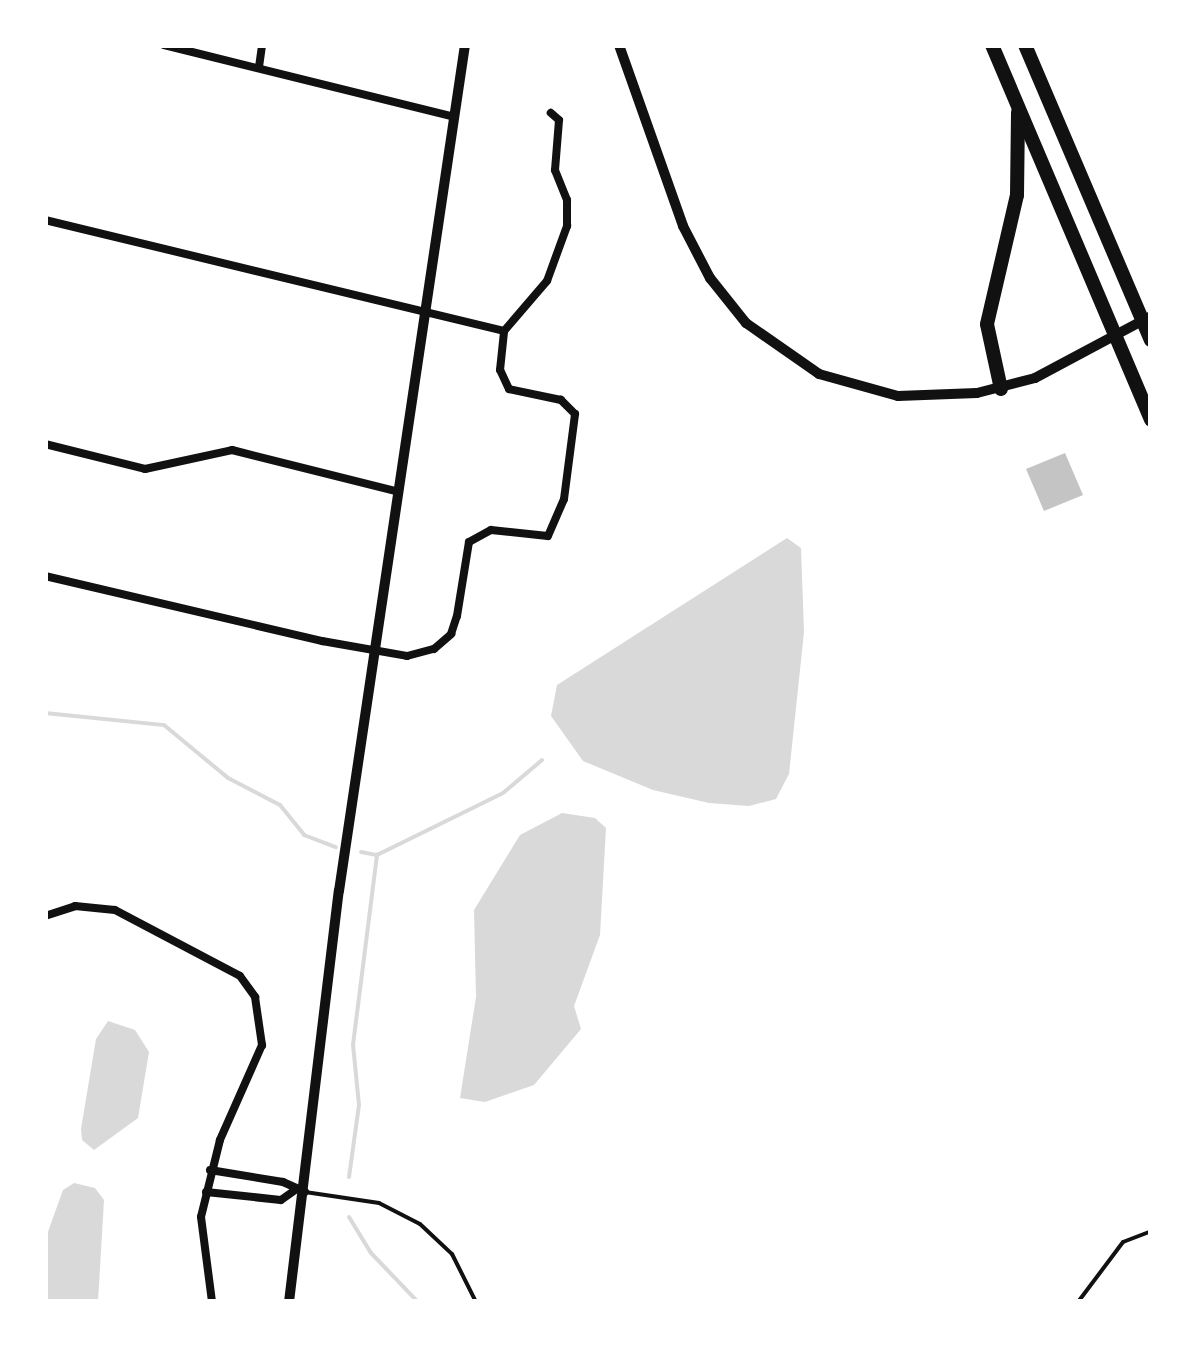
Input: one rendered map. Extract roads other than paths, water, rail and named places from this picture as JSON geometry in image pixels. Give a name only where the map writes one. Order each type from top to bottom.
[{"type":"highway","points":[[992,45],[1151,420]]},
{"type":"highway","points":[[1025,45],[1147,318],[1151,340]]},
{"type":"highway","points":[[1002,389],[987,324],[1016,195],[1018,106]]},
{"type":"street","points":[[164,45],[452,116]]},
{"type":"street","points":[[259,67],[262,45]]},
{"type":"street","points":[[289,1302],[300,1192],[395,490],[464,45]]},
{"type":"street","points":[[619,45],[683,226],[710,278],[746,324],[819,374],[872,390],[952,397],[1002,389],[1147,318]]},
{"type":"street","points":[[45,576],[407,656],[442,644],[457,616],[469,542],[491,530],[540,539],[559,521],[575,414],[561,400],[510,388],[500,370],[504,331],[547,281],[567,226],[567,200],[555,170],[559,120],[551,113]]},
{"type":"street","points":[[45,220],[504,331]]},
{"type":"street","points":[[45,444],[145,469],[232,450],[395,490]]},
{"type":"street","points":[[45,916],[75,906],[116,910],[231,970],[256,997],[262,1045],[210,1170],[199,1239],[212,1302]]},
{"type":"street","points":[[210,1170],[283,1182],[300,1192]]},
{"type":"street","points":[[206,1192],[281,1200],[300,1192]]},
{"type":"lane","points":[[300,1192],[378,1203],[420,1224],[452,1254],[476,1302]]},
{"type":"lane","points":[[1078,1302],[1123,1242],[1151,1231]]},
{"type":"waterway","points":[[45,713],[164,725],[228,778],[280,805],[304,835],[336,847]]},
{"type":"waterway","points":[[377,855],[503,793],[542,760]]},
{"type":"waterway","points":[[361,852],[376,855]]},
{"type":"waterway","points":[[349,1177],[359,1105],[353,1045],[377,855]]},
{"type":"waterway","points":[[349,1217],[371,1253],[418,1302]]}]
